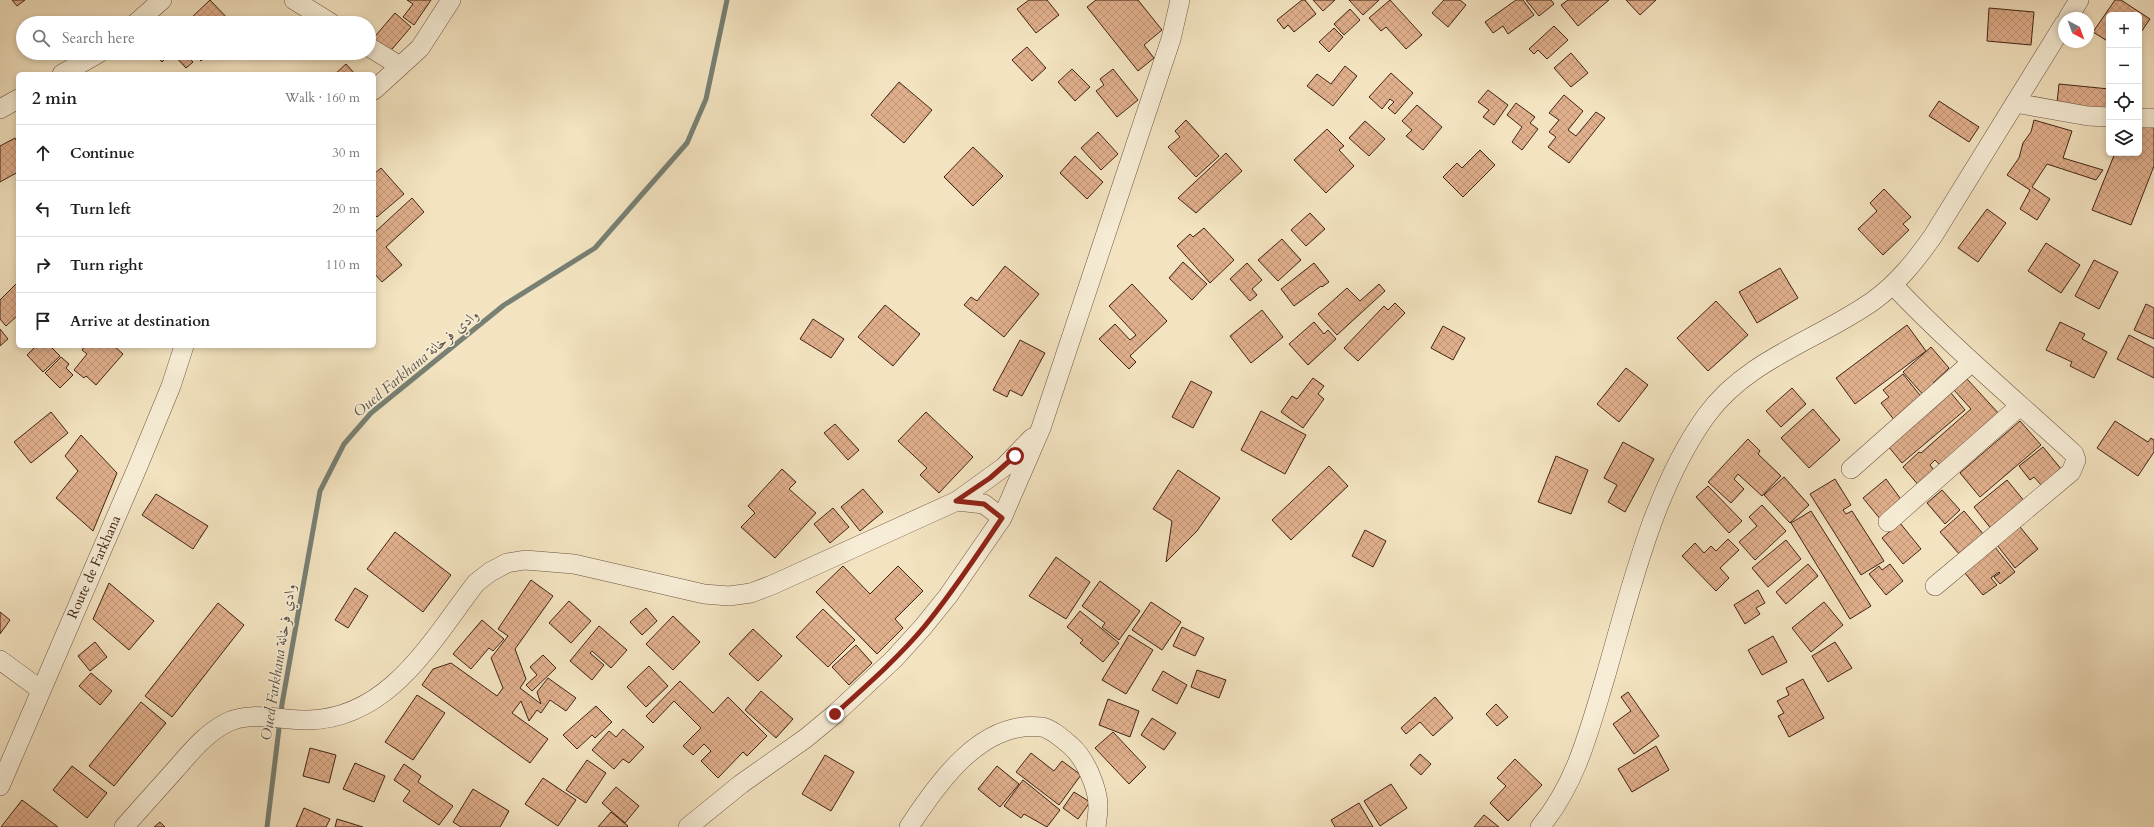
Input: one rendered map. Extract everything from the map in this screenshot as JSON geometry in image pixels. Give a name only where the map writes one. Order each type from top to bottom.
[{"type":"street","points":[[144,16],[162,0]]},
{"type":"street","points":[[294,0],[320,16]]},
{"type":"street","points":[[376,88],[420,48],[451,0]]},
{"type":"street","points":[[688,827],[741,784],[806,738],[835,714],[889,664],[924,628],[1002,518],[1041,428],[1171,39],[1180,0]]},
{"type":"street","points":[[2072,12],[2079,0]]},
{"type":"street","points":[[1540,827],[1560,800],[1576,770],[1588,737],[1642,555],[1656,515],[1683,453],[1706,416],[1726,392],[1749,373],[1872,302],[1893,285],[1916,261],[2058,34]]},
{"type":"street","points":[[376,51],[400,66]]},
{"type":"street","points":[[66,72],[87,60]]},
{"type":"street","points":[[0,109],[16,100]]},
{"type":"street","points":[[2015,103],[2088,116],[2106,117]]},
{"type":"street","points":[[2142,118],[2154,118]]},
{"type":"street","points":[[1893,285],[1926,319],[1972,362],[2074,454],[2076,460],[2075,467],[2071,472],[1936,586]]},
{"type":"street","name":"Route de Farkhana","points":[[0,786],[138,466],[171,386],[183,348]]},
{"type":"street","points":[[1850,469],[1972,362]]},
{"type":"street","points":[[1888,522],[2020,406]]},
{"type":"street","points":[[124,827],[197,746],[211,733],[227,722],[243,718],[258,717],[292,721],[318,720],[335,717],[357,710],[374,701],[408,672],[476,584],[490,572],[507,563],[525,560],[574,564],[704,594],[729,596],[751,593],[772,585],[956,501],[1004,467],[1041,428]]},
{"type":"street","points":[[956,501],[984,504],[1002,518]]},
{"type":"street","points":[[0,660],[41,690]]},
{"type":"street","points":[[909,827],[933,793],[973,750],[995,736],[1019,728],[1042,727],[1063,739],[1076,750],[1090,773],[1098,804],[1096,827]]},
{"type":"building","points":[[12,0],[25,0],[17,6]]},
{"type":"building","points":[[210,0],[225,16],[193,16]]},
{"type":"building","points":[[407,0],[431,0],[414,25],[403,17],[413,4]]},
{"type":"building","points":[[1029,0],[1047,0],[1059,15],[1036,33],[1017,9]]},
{"type":"building","points":[[1096,0],[1138,0],[1162,30],[1144,45],[1154,58],[1138,71],[1087,7]]},
{"type":"building","points":[[1302,0],[1305,0],[1316,14],[1294,32],[1288,25],[1284,29],[1277,20]]},
{"type":"building","points":[[1313,0],[1335,0],[1323,11]]},
{"type":"building","points":[[1349,0],[1379,0],[1363,15]]},
{"type":"building","points":[[1390,0],[1422,35],[1406,49],[1386,27],[1381,31],[1369,18]]},
{"type":"building","points":[[1444,0],[1460,0],[1466,5],[1448,27],[1432,13]]},
{"type":"building","points":[[1516,0],[1523,0],[1534,15],[1508,34],[1503,26],[1493,33],[1485,22]]},
{"type":"building","points":[[1526,0],[1551,0],[1554,4],[1539,16]]},
{"type":"building","points":[[1568,0],[1609,0],[1578,26],[1561,5]]},
{"type":"building","points":[[1626,0],[1656,0],[1640,15]]},
{"type":"building","points":[[2115,0],[2121,0],[2139,12],[2107,12]]},
{"type":"building","points":[[1989,8],[2034,12],[2031,45],[1987,41]]},
{"type":"building","points":[[1350,9],[1360,20],[1344,35],[1334,24]]},
{"type":"building","points":[[395,13],[411,27],[387,55],[376,45],[376,35]]},
{"type":"building","points":[[2106,13],[2106,40],[2094,33]]},
{"type":"building","points":[[2142,14],[2150,19],[2142,31]]},
{"type":"building","points":[[1554,26],[1568,40],[1547,59],[1538,50],[1534,54],[1529,49]]},
{"type":"building","points":[[1334,28],[1343,37],[1329,52],[1319,42]]},
{"type":"building","points":[[1027,47],[1046,68],[1032,81],[1012,60]]},
{"type":"building","points":[[1571,53],[1588,73],[1571,87],[1554,68]]},
{"type":"building","points":[[179,60],[191,60],[193,62],[186,68]]},
{"type":"building","points":[[346,64],[353,72],[337,72]]},
{"type":"building","points":[[1345,66],[1357,76],[1333,106],[1307,86],[1317,74],[1331,84]]},
{"type":"building","points":[[1072,69],[1090,87],[1075,101],[1058,82]]},
{"type":"building","points":[[1113,69],[1138,100],[1117,117],[1096,91],[1104,85],[1100,79]]},
{"type":"building","points":[[1391,73],[1413,93],[1395,114],[1388,108],[1394,102],[1390,99],[1382,109],[1369,97]]},
{"type":"building","points":[[899,82],[932,110],[904,143],[871,115]]},
{"type":"building","points":[[2059,84],[2106,89],[2106,115],[2057,103]]},
{"type":"building","points":[[1488,90],[1508,105],[1494,125],[1483,117],[1489,110],[1478,102]]},
{"type":"building","points":[[1564,95],[1583,111],[1568,130],[1576,136],[1596,112],[1605,118],[1569,163],[1548,147],[1556,137],[1549,132],[1559,120],[1549,113]]},
{"type":"building","points":[[1939,101],[1979,127],[1969,142],[1929,116]]},
{"type":"building","points":[[1516,103],[1535,117],[1530,123],[1538,129],[1522,150],[1512,142],[1522,127],[1507,115]]},
{"type":"building","points":[[1417,105],[1442,127],[1423,150],[1406,136],[1412,130],[1402,121]]},
{"type":"building","points":[[1186,120],[1219,156],[1196,177],[1168,147],[1180,137],[1175,131]]},
{"type":"building","points":[[2034,120],[2072,131],[2063,158],[2103,170],[2096,180],[2047,164],[2032,187],[2050,199],[2037,220],[2020,209],[2030,190],[2007,175],[2019,158],[2023,143],[2031,132]]},
{"type":"building","points":[[1365,121],[1385,139],[1369,156],[1349,138]]},
{"type":"building","points":[[2142,124],[2154,128],[2154,166],[2131,225],[2092,210],[2114,156],[2142,156]]},
{"type":"building","points":[[1327,129],[1344,146],[1339,150],[1354,166],[1326,193],[1294,160]]},
{"type":"building","points":[[1098,132],[1118,154],[1101,170],[1081,148]]},
{"type":"building","points":[[15,138],[16,140],[16,173],[0,182],[0,146]]},
{"type":"building","points":[[973,147],[1003,176],[973,206],[944,177]]},
{"type":"building","points":[[1480,150],[1495,165],[1463,197],[1443,177],[1457,163],[1462,168]]},
{"type":"building","points":[[1226,153],[1242,171],[1196,213],[1178,198]]},
{"type":"building","points":[[1075,156],[1103,182],[1087,199],[1060,173]]},
{"type":"building","points":[[381,168],[404,194],[377,217],[376,216],[376,172]]},
{"type":"building","points":[[1884,189],[1911,217],[1903,224],[1909,230],[1883,255],[1858,229],[1877,211],[1870,203]]},
{"type":"building","points":[[412,198],[424,212],[386,247],[402,265],[382,282],[376,275],[376,231]]},
{"type":"building","points":[[1987,209],[2006,223],[1978,262],[1958,248]]},
{"type":"building","points":[[1310,213],[1325,229],[1306,246],[1291,230]]},
{"type":"building","points":[[1204,228],[1234,260],[1210,283],[1177,246],[1190,234],[1193,237]]},
{"type":"building","points":[[1282,239],[1301,260],[1278,281],[1258,260]]},
{"type":"building","points":[[2046,243],[2080,265],[2061,293],[2028,271]]},
{"type":"building","points":[[2094,260],[2118,272],[2099,309],[2075,296]]},
{"type":"building","points":[[1183,262],[1207,284],[1192,300],[1169,278]]},
{"type":"building","points":[[1247,263],[1262,280],[1252,289],[1257,295],[1250,301],[1230,279]]},
{"type":"building","points":[[1314,263],[1329,282],[1322,287],[1321,286],[1294,306],[1281,289]]},
{"type":"building","points":[[1005,266],[1039,294],[1004,337],[964,305],[971,297],[977,301]]},
{"type":"building","points":[[1780,268],[1798,298],[1757,323],[1739,292]]},
{"type":"building","points":[[16,284],[16,317],[6,326],[0,319],[0,300]]},
{"type":"building","points":[[1132,284],[1167,321],[1130,356],[1136,362],[1129,369],[1099,339],[1115,324],[1130,340],[1136,335],[1109,306]]},
{"type":"building","points":[[1379,284],[1385,291],[1337,335],[1318,314],[1347,288],[1360,301]]},
{"type":"building","points":[[1716,301],[1748,335],[1708,371],[1677,338]]},
{"type":"building","points":[[1395,303],[1405,313],[1358,361],[1344,348],[1384,306],[1388,310]]},
{"type":"building","points":[[2146,304],[2154,308],[2154,339],[2134,330]]},
{"type":"building","points":[[885,305],[920,334],[893,366],[858,337]]},
{"type":"building","points":[[1262,310],[1283,337],[1251,363],[1230,336]]},
{"type":"building","points":[[813,319],[844,339],[831,358],[800,339]]},
{"type":"building","points":[[1314,322],[1324,334],[1328,330],[1336,339],[1308,365],[1289,344]]},
{"type":"building","points":[[2060,322],[2085,334],[2082,339],[2107,352],[2094,378],[2070,366],[2072,362],[2046,350]]},
{"type":"building","points":[[1907,325],[1926,351],[1855,404],[1836,378]]},
{"type":"building","points":[[1443,326],[1465,338],[1453,360],[1431,348]]},
{"type":"building","points":[[0,329],[8,339],[0,346]]},
{"type":"building","points":[[2129,335],[2154,348],[2154,378],[2117,359]]},
{"type":"building","points":[[1020,340],[1045,353],[1022,396],[1010,390],[1007,397],[993,390]]},
{"type":"building","points":[[1931,347],[1949,368],[1933,383],[1936,387],[1925,397],[1903,372]]},
{"type":"building","points":[[34,348],[52,348],[60,356],[43,372],[27,355]]},
{"type":"building","points":[[84,348],[116,348],[123,354],[96,385],[86,376],[84,378],[74,370],[87,354],[82,350]]},
{"type":"building","points":[[61,357],[69,364],[66,368],[73,375],[60,388],[45,373]]},
{"type":"building","points":[[1626,368],[1648,385],[1619,422],[1597,404]]},
{"type":"building","points":[[1903,374],[1923,399],[1895,421],[1881,403],[1889,397],[1883,390]]},
{"type":"building","points":[[1313,378],[1324,386],[1318,394],[1324,399],[1303,428],[1281,412],[1292,396],[1297,399]]},
{"type":"building","points":[[1967,379],[2001,416],[1943,468],[1935,460],[1930,465],[1936,473],[1920,487],[1903,467],[1971,409],[1954,390]]},
{"type":"building","points":[[1191,381],[1212,392],[1193,428],[1172,417]]},
{"type":"building","points":[[1792,388],[1806,404],[1781,427],[1766,411]]},
{"type":"building","points":[[1951,393],[1965,410],[1902,463],[1888,446]]},
{"type":"building","points":[[1813,409],[1840,440],[1809,468],[1781,438]]},
{"type":"building","points":[[1261,411],[1306,435],[1285,474],[1241,450]]},
{"type":"building","points":[[51,412],[68,433],[31,463],[14,442]]},
{"type":"building","points":[[926,412],[973,457],[939,493],[920,475],[927,468],[898,441]]},
{"type":"building","points":[[2020,421],[2041,445],[1980,497],[1960,473]]},
{"type":"building","points":[[2115,421],[2148,442],[2151,438],[2154,440],[2154,452],[2138,476],[2097,448]]},
{"type":"building","points":[[835,424],[859,450],[848,460],[824,433]]},
{"type":"building","points":[[81,435],[117,473],[93,531],[56,498],[78,471],[65,456]]},
{"type":"building","points":[[1748,439],[1760,451],[1758,454],[1781,476],[1762,496],[1738,474],[1734,479],[1744,489],[1731,503],[1708,482]]},
{"type":"building","points":[[1623,442],[1654,459],[1625,512],[1608,502],[1617,485],[1604,478]]},
{"type":"building","points":[[2043,447],[2062,470],[2042,486],[2034,477],[2030,480],[2019,466]]},
{"type":"building","points":[[1556,456],[1588,470],[1571,514],[1538,502]]},
{"type":"building","points":[[1329,466],[1348,486],[1291,540],[1272,520]]},
{"type":"building","points":[[782,469],[796,482],[789,489],[816,513],[775,558],[741,527],[755,513],[748,506]]},
{"type":"building","points":[[1178,470],[1220,498],[1197,531],[1166,562],[1172,521],[1153,509]]},
{"type":"building","points":[[1784,477],[1809,505],[1790,523],[1764,495]]},
{"type":"building","points":[[1835,479],[1851,505],[1843,510],[1846,514],[1852,511],[1884,561],[1861,575],[1810,494]]},
{"type":"building","points":[[1886,479],[1903,502],[1881,520],[1863,498]]},
{"type":"building","points":[[2007,480],[2025,502],[1992,530],[1974,507]]},
{"type":"building","points":[[1708,486],[1742,521],[1729,533],[1696,497]]},
{"type":"building","points":[[863,489],[883,512],[860,531],[841,507]]},
{"type":"building","points":[[1942,490],[1960,510],[1945,524],[1927,503]]},
{"type":"building","points":[[156,494],[208,526],[193,549],[142,515]]},
{"type":"building","points":[[1762,505],[1786,531],[1755,560],[1739,542],[1757,526],[1749,517]]},
{"type":"building","points":[[833,508],[849,527],[830,543],[814,524]]},
{"type":"building","points":[[1811,511],[1871,606],[1850,619],[1791,523]]},
{"type":"building","points":[[1964,511],[1984,535],[1960,555],[1940,532]]},
{"type":"building","points":[[1900,523],[1921,549],[1903,564],[1882,538]]},
{"type":"building","points":[[2020,527],[2038,549],[2015,568],[1997,545]]},
{"type":"building","points":[[1365,530],[1386,541],[1373,567],[1352,556]]},
{"type":"building","points":[[395,532],[451,575],[423,612],[367,569]]},
{"type":"building","points":[[1728,539],[1739,550],[1720,568],[1729,578],[1716,591],[1682,556],[1695,543],[1704,553],[1711,546],[1716,551]]},
{"type":"building","points":[[1786,540],[1801,559],[1768,587],[1752,568]]},
{"type":"building","points":[[1994,546],[2015,572],[2000,584],[1994,577],[2000,573],[1999,572],[1991,578],[1997,585],[1983,595],[1964,572]]},
{"type":"building","points":[[1056,557],[1090,582],[1066,619],[1029,596]]},
{"type":"building","points":[[1808,564],[1818,576],[1786,604],[1776,592]]},
{"type":"building","points":[[1890,564],[1903,581],[1886,595],[1869,574],[1879,566],[1882,570]]},
{"type":"building","points":[[843,566],[870,594],[898,566],[923,591],[895,619],[903,628],[877,654],[816,592]]},
{"type":"building","points":[[531,580],[553,596],[515,649],[526,679],[520,688],[541,704],[537,692],[548,678],[576,698],[566,711],[550,700],[541,713],[537,710],[529,721],[521,701],[512,713],[548,739],[530,763],[422,685],[433,669],[451,663],[497,696],[503,688],[491,658],[508,636],[498,629]]},
{"type":"building","points":[[1100,581],[1140,611],[1119,640],[1102,627],[1105,623],[1082,606]]},
{"type":"building","points":[[109,583],[154,621],[129,650],[93,619]]},
{"type":"building","points":[[355,588],[368,596],[348,628],[335,620]]},
{"type":"building","points":[[1758,590],[1765,603],[1756,608],[1760,614],[1745,624],[1734,605]]},
{"type":"building","points":[[569,601],[591,621],[571,643],[549,623]]},
{"type":"building","points":[[1151,602],[1181,622],[1162,650],[1132,630]]},
{"type":"building","points":[[1824,602],[1843,625],[1811,652],[1792,628]]},
{"type":"building","points":[[218,603],[244,625],[172,717],[145,696]]},
{"type":"building","points":[[646,608],[657,621],[642,635],[630,622]]},
{"type":"building","points":[[823,609],[855,640],[828,667],[796,637]]},
{"type":"building","points":[[1080,611],[1119,643],[1103,662],[1080,643],[1083,640],[1067,627]]},
{"type":"building","points":[[0,612],[10,620],[0,634]]},
{"type":"building","points":[[673,616],[700,642],[673,670],[646,644]]},
{"type":"building","points":[[482,620],[504,639],[493,651],[489,648],[471,669],[453,654]]},
{"type":"building","points":[[599,626],[627,650],[611,668],[592,651],[590,653],[604,665],[592,680],[570,661]]},
{"type":"building","points":[[1182,627],[1204,638],[1195,656],[1173,646]]},
{"type":"building","points":[[753,629],[782,656],[758,681],[729,654]]},
{"type":"building","points":[[1129,635],[1153,650],[1126,694],[1102,680]]},
{"type":"building","points":[[1773,636],[1787,662],[1762,675],[1748,650]]},
{"type":"building","points":[[95,642],[107,657],[90,671],[78,656]]},
{"type":"building","points":[[1835,642],[1852,668],[1828,682],[1812,656]]},
{"type":"building","points":[[856,645],[872,663],[849,685],[832,667]]},
{"type":"building","points":[[543,655],[556,668],[532,691],[526,685],[537,675],[530,667]]},
{"type":"building","points":[[649,666],[668,686],[646,707],[627,687]]},
{"type":"building","points":[[1197,670],[1226,680],[1219,698],[1191,687]]},
{"type":"building","points":[[1163,671],[1187,685],[1177,704],[1152,690]]},
{"type":"building","points":[[91,673],[112,691],[100,705],[79,686]]},
{"type":"building","points":[[1803,679],[1824,718],[1789,737],[1778,716],[1784,713],[1777,701],[1789,695],[1786,688]]},
{"type":"building","points":[[680,681],[713,713],[728,697],[767,736],[747,756],[743,752],[718,778],[701,761],[711,751],[704,744],[693,755],[683,746],[701,728],[674,701],[653,723],[646,716]]},
{"type":"building","points":[[761,691],[793,719],[776,738],[745,710]]},
{"type":"building","points":[[1628,692],[1659,736],[1634,754],[1613,724],[1631,711],[1621,697]]},
{"type":"building","points":[[417,695],[445,713],[413,760],[385,742]]},
{"type":"building","points":[[1435,697],[1453,718],[1433,736],[1420,722],[1406,734],[1401,728]]},
{"type":"building","points":[[1108,699],[1139,711],[1130,737],[1099,725]]},
{"type":"building","points":[[141,702],[166,723],[114,786],[89,766]]},
{"type":"building","points":[[1496,704],[1508,717],[1497,726],[1486,714]]},
{"type":"building","points":[[596,706],[612,722],[595,738],[592,735],[577,749],[563,735]]},
{"type":"building","points":[[1152,718],[1176,733],[1164,750],[1141,735]]},
{"type":"building","points":[[623,729],[644,747],[629,763],[623,759],[614,769],[592,750],[609,731],[616,737]]},
{"type":"building","points":[[1113,732],[1146,767],[1129,784],[1095,748]]},
{"type":"building","points":[[1656,746],[1669,770],[1632,792],[1618,769]]},
{"type":"building","points":[[310,748],[336,755],[329,783],[303,776]]},
{"type":"building","points":[[1031,753],[1054,771],[1062,761],[1081,775],[1059,805],[1016,772]]},
{"type":"building","points":[[1420,754],[1431,764],[1421,775],[1410,765]]},
{"type":"building","points":[[825,755],[854,772],[831,811],[802,794]]},
{"type":"building","points":[[1515,759],[1542,785],[1508,821],[1490,803],[1506,786],[1497,778]]},
{"type":"building","points":[[587,760],[606,773],[586,803],[566,790]]},
{"type":"building","points":[[355,763],[385,776],[374,802],[343,789]]},
{"type":"building","points":[[404,764],[421,776],[418,782],[453,806],[439,825],[403,801],[410,791],[394,780]]},
{"type":"building","points":[[72,766],[107,793],[87,818],[53,790]]},
{"type":"building","points":[[997,766],[1019,784],[1000,807],[978,789]]},
{"type":"building","points":[[543,778],[576,800],[558,826],[525,804]]},
{"type":"building","points":[[1023,780],[1060,810],[1047,827],[1024,814],[1021,818],[1004,806]]},
{"type":"building","points":[[1391,784],[1407,808],[1380,826],[1364,801]]},
{"type":"building","points":[[616,787],[639,806],[625,823],[602,803]]},
{"type":"building","points":[[473,789],[509,811],[500,827],[461,827],[453,822]]},
{"type":"building","points":[[1074,792],[1090,802],[1078,819],[1063,808]]},
{"type":"building","points":[[22,800],[58,827],[1,827]]},
{"type":"building","points":[[1359,803],[1373,827],[1335,827],[1331,820]]},
{"type":"building","points":[[304,808],[330,819],[326,827],[296,827]]},
{"type":"building","points":[[611,812],[628,826],[598,827]]},
{"type":"building","points":[[1484,815],[1499,827],[1474,827]]},
{"type":"building","points":[[337,819],[363,827],[335,827]]},
{"type":"building","points":[[160,822],[165,827],[154,827]]},
{"type":"waterway","name":"Oued Farkhana وادي فرخانة","points":[[267,827],[282,704],[320,491],[344,444],[371,413],[504,305],[595,248],[687,143],[706,99],[727,0]]},
{"type":"route","points":[[835,714],[867,685],[924,628],[948,596],[1002,518],[993,509],[984,504],[956,501],[976,489],[1004,467],[1015,456]]}]
